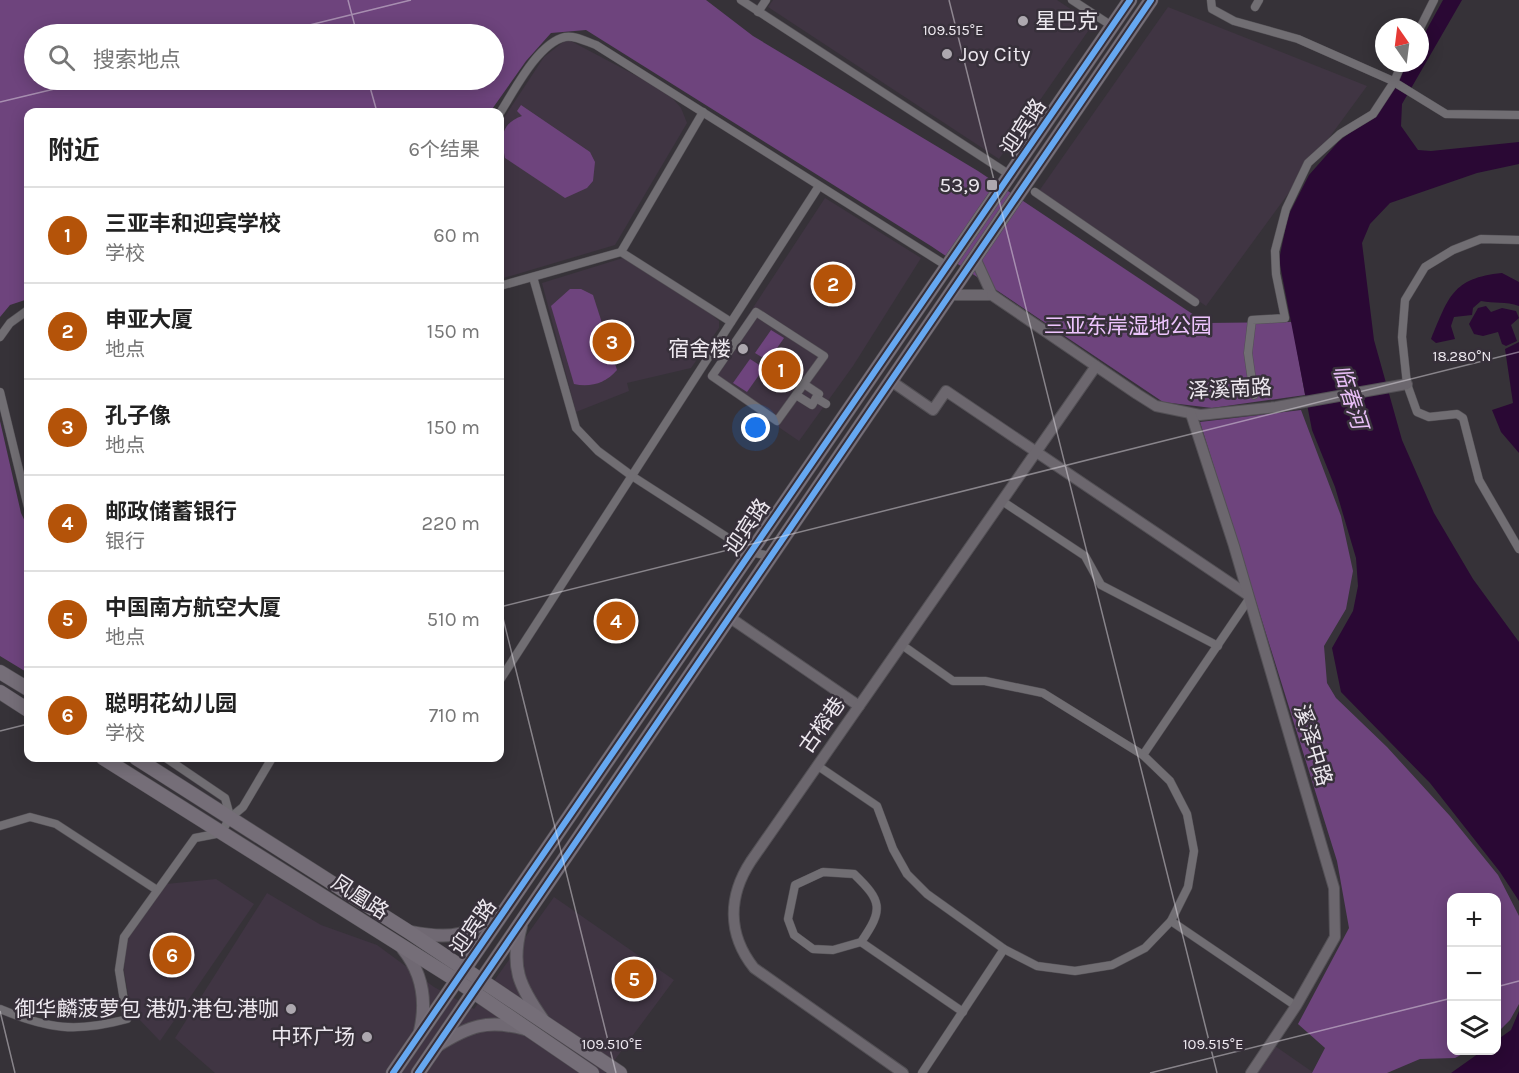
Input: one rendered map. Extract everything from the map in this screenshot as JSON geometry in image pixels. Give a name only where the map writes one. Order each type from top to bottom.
[{"type":"highway","name":"迎宾路","points":[[393,1073],[1130,0]]},
{"type":"highway","name":"迎宾路","points":[[418,1073],[1151,0]]},
{"type":"highway","points":[[764,530],[782,541]]},
{"type":"highway","points":[[743,595],[750,552]]},
{"type":"highway","points":[[729,582],[740,584],[743,595]]},
{"type":"highway","points":[[0,672],[24,687]]},
{"type":"highway","points":[[0,692],[24,707]]},
{"type":"highway","name":"凤凰路","points":[[110,762],[401,946],[460,975],[546,1023],[620,1073]]},
{"type":"highway","name":"凤凰路","points":[[142,762],[409,932],[460,975]]},
{"type":"highway","name":"凤凰路","points":[[477,986],[529,1030],[592,1073]]},
{"type":"main road","points":[[409,932],[434,936],[460,936],[480,927],[506,908]]},
{"type":"main road","points":[[522,922],[514,952],[517,973],[526,996],[546,1023]]},
{"type":"main road","points":[[401,946],[413,962],[421,982],[425,1011],[420,1034]]},
{"type":"main road","points":[[436,1046],[464,1029],[484,1024],[506,1024],[529,1030]]},
{"type":"street","points":[[741,0],[1010,175]]},
{"type":"street","points":[[758,12],[766,0]]},
{"type":"street","points":[[1072,0],[1112,26]]},
{"type":"street","points":[[1211,0],[1212,9],[1234,21],[1298,39],[1393,81],[1446,114],[1519,115]]},
{"type":"street","points":[[1425,18],[1434,0]]},
{"type":"street","points":[[504,108],[547,46],[567,37],[596,45],[946,266]]},
{"type":"street","points":[[1254,395],[1248,353],[1252,320],[1285,318],[1276,274],[1275,251],[1286,209],[1308,163],[1340,134],[1372,114],[1398,72]]},
{"type":"street","points":[[504,285],[621,252],[704,112]]},
{"type":"street","points":[[504,674],[819,186]]},
{"type":"street","points":[[1035,192],[1195,302]]},
{"type":"street","points":[[1519,240],[1481,239],[1453,250],[1425,267],[1405,300],[1402,337],[1407,384],[1417,412],[1429,417],[1457,414],[1463,418],[1479,480],[1519,549]]},
{"type":"street","points":[[621,252],[731,322]]},
{"type":"street","points":[[950,295],[992,295],[975,258]]},
{"type":"street","points":[[533,277],[576,428],[598,451],[632,476],[750,552],[770,556]]},
{"type":"street","name":"泽溪南路","points":[[992,295],[1156,405],[1191,414],[1220,414],[1290,405],[1407,384]]},
{"type":"street","points":[[756,312],[824,356],[804,384],[777,422],[711,375],[756,312]]},
{"type":"street","points":[[0,337],[10,323],[24,313]]},
{"type":"street","name":"古榕巷","points":[[903,1073],[760,974],[749,961],[737,938],[733,910],[739,881],[1096,366]]},
{"type":"street","points":[[891,381],[933,410],[946,391],[1249,597],[1143,755]]},
{"type":"street","points":[[796,395],[812,405],[819,394],[804,384]]},
{"type":"street","points":[[0,392],[24,491]]},
{"type":"street","points":[[816,398],[826,404]]},
{"type":"street","name":"溪泽中路","points":[[1191,414],[1249,597],[1334,888],[1335,937],[1296,1006],[1251,1073]]},
{"type":"street","points":[[1002,501],[1085,556],[1101,585],[1218,646]]},
{"type":"street","points":[[729,617],[859,706]]},
{"type":"street","points":[[818,766],[877,806],[893,849],[907,874],[927,894],[1004,949],[1037,966],[1075,971],[1112,965],[1145,948],[1171,921],[1188,888],[1194,850],[1187,814],[1170,781],[1143,755],[1043,693],[985,681],[953,681],[902,645]]},
{"type":"street","points":[[172,762],[225,798],[231,818]]},
{"type":"street","points":[[0,1009],[36,1024],[93,1028],[127,1019],[119,970],[124,937],[195,838],[221,833],[231,818],[243,807],[270,762]]},
{"type":"street","points":[[0,826],[30,817],[56,824],[157,890]]},
{"type":"street","points":[[823,872],[854,874],[875,894],[878,905],[873,925],[861,942],[833,950],[813,949],[794,935],[788,919],[795,885],[823,872]]},
{"type":"street","points":[[1171,921],[1296,1006]]},
{"type":"street","points":[[861,942],[963,1012]]},
{"type":"street","points":[[922,1073],[1004,949]]},
{"type":"shaded area","points":[[773,0],[1057,0],[1093,24],[999,159],[768,7]]},
{"type":"shaded area","points":[[1168,7],[1367,86],[1206,306],[1039,191]]},
{"type":"shaded area","points":[[567,39],[667,92],[681,108],[687,123],[615,245],[504,278],[504,118],[544,57]]},
{"type":"shaded area","points":[[825,198],[921,258],[853,366],[799,441],[707,378]]},
{"type":"shaded area","points":[[623,258],[712,315],[719,321],[719,328],[691,368],[627,383],[629,391],[576,412],[542,283]]},
{"type":"shaded area","points":[[216,879],[254,904],[160,1041],[137,1017],[129,999],[124,971],[126,938],[166,884]]},
{"type":"shaded area","points":[[267,893],[321,925],[377,945],[434,987],[474,1009],[554,897],[674,980],[605,1073],[215,1073],[175,1038]]},
{"type":"shaded area","points":[[1275,1046],[1314,1073],[1256,1073]]},
{"type":"green space","name":"三亚东岸湿地公园","points":[[0,0],[706,0],[753,36],[978,171],[1206,323],[1292,322],[1305,395],[1212,408],[1163,402],[931,246],[586,30],[551,33],[526,61],[493,108],[24,108],[24,300],[10,305],[0,317]]},
{"type":"green space","points":[[521,105],[590,152],[595,162],[593,181],[587,188],[565,198],[505,158],[504,132],[509,123],[522,116],[517,111]]},
{"type":"green space","points":[[570,289],[581,289],[593,295],[617,370],[608,378],[597,383],[574,384],[551,306]]},
{"type":"green space","points":[[771,330],[784,338],[768,361],[755,353]]},
{"type":"green space","points":[[750,359],[764,368],[747,392],[733,383]]},
{"type":"green space","points":[[1301,410],[1341,516],[1353,571],[1346,609],[1324,646],[1327,683],[1336,698],[1387,747],[1450,816],[1498,875],[1519,916],[1519,1004],[1510,1020],[1501,1029],[1501,893],[1447,893],[1447,1055],[1461,1055],[1455,1058],[1420,1059],[1387,1073],[1312,1073],[1325,1048],[1298,1024],[1349,928],[1337,861],[1200,422]]},
{"type":"green space","points":[[0,421],[24,519],[24,671],[0,656]]},
{"type":"water","points":[[1443,0],[1462,0],[1429,57],[1429,26]]},
{"type":"water","name":"临春河","points":[[1403,72],[1420,72],[1402,104],[1401,126],[1418,150],[1431,151],[1519,142],[1519,164],[1477,173],[1390,203],[1370,224],[1362,243],[1374,340],[1402,440],[1434,513],[1473,579],[1519,642],[1519,901],[1500,872],[1430,783],[1341,692],[1332,648],[1353,611],[1358,586],[1356,558],[1335,487],[1312,430],[1279,260],[1288,216],[1309,175],[1339,141],[1381,109]]},
{"type":"water","points":[[1502,273],[1519,282],[1519,306],[1481,301],[1473,308],[1472,315],[1454,317],[1451,326],[1455,339],[1436,343],[1431,339],[1454,292],[1472,280]]},
{"type":"water","points":[[1486,306],[1491,312],[1502,308],[1516,311],[1519,318],[1511,325],[1517,341],[1506,346],[1502,344],[1498,332],[1483,336],[1474,334],[1469,324],[1478,308]]},
{"type":"water","points":[[1519,342],[1519,453],[1501,432],[1492,410],[1513,403],[1505,349]]},
{"type":"water","points":[[1519,1011],[1519,1073],[1451,1073],[1476,1055],[1501,1055],[1501,1037],[1511,1030]]},
{"type":"cycle path","points":[[393,1073],[1130,0]]},
{"type":"cycle path","points":[[418,1073],[1151,0]]},
{"type":"place","name":"星巴克","points":[[1023,21]]},
{"type":"place","name":"Joy City","points":[[947,54]]},
{"type":"place","name":"53,9","points":[[992,185]]},
{"type":"place","name":"申亚大厦","points":[[833,284]]},
{"type":"place","name":"孔子像","points":[[612,342]]},
{"type":"place","name":"宿舍楼","points":[[743,349]]},
{"type":"place","name":"三亚丰和迎宾学校","points":[[781,370]]},
{"type":"place","name":"邮政储蓄银行","points":[[616,621]]},
{"type":"place","name":"聪明花幼儿园","points":[[172,955]]},
{"type":"place","name":"中国南方航空大厦","points":[[634,979]]},
{"type":"place","name":"御华麟菠萝包 港奶·港包·港咖","points":[[291,1009]]},
{"type":"place","name":"中环广场","points":[[367,1037]]}]
